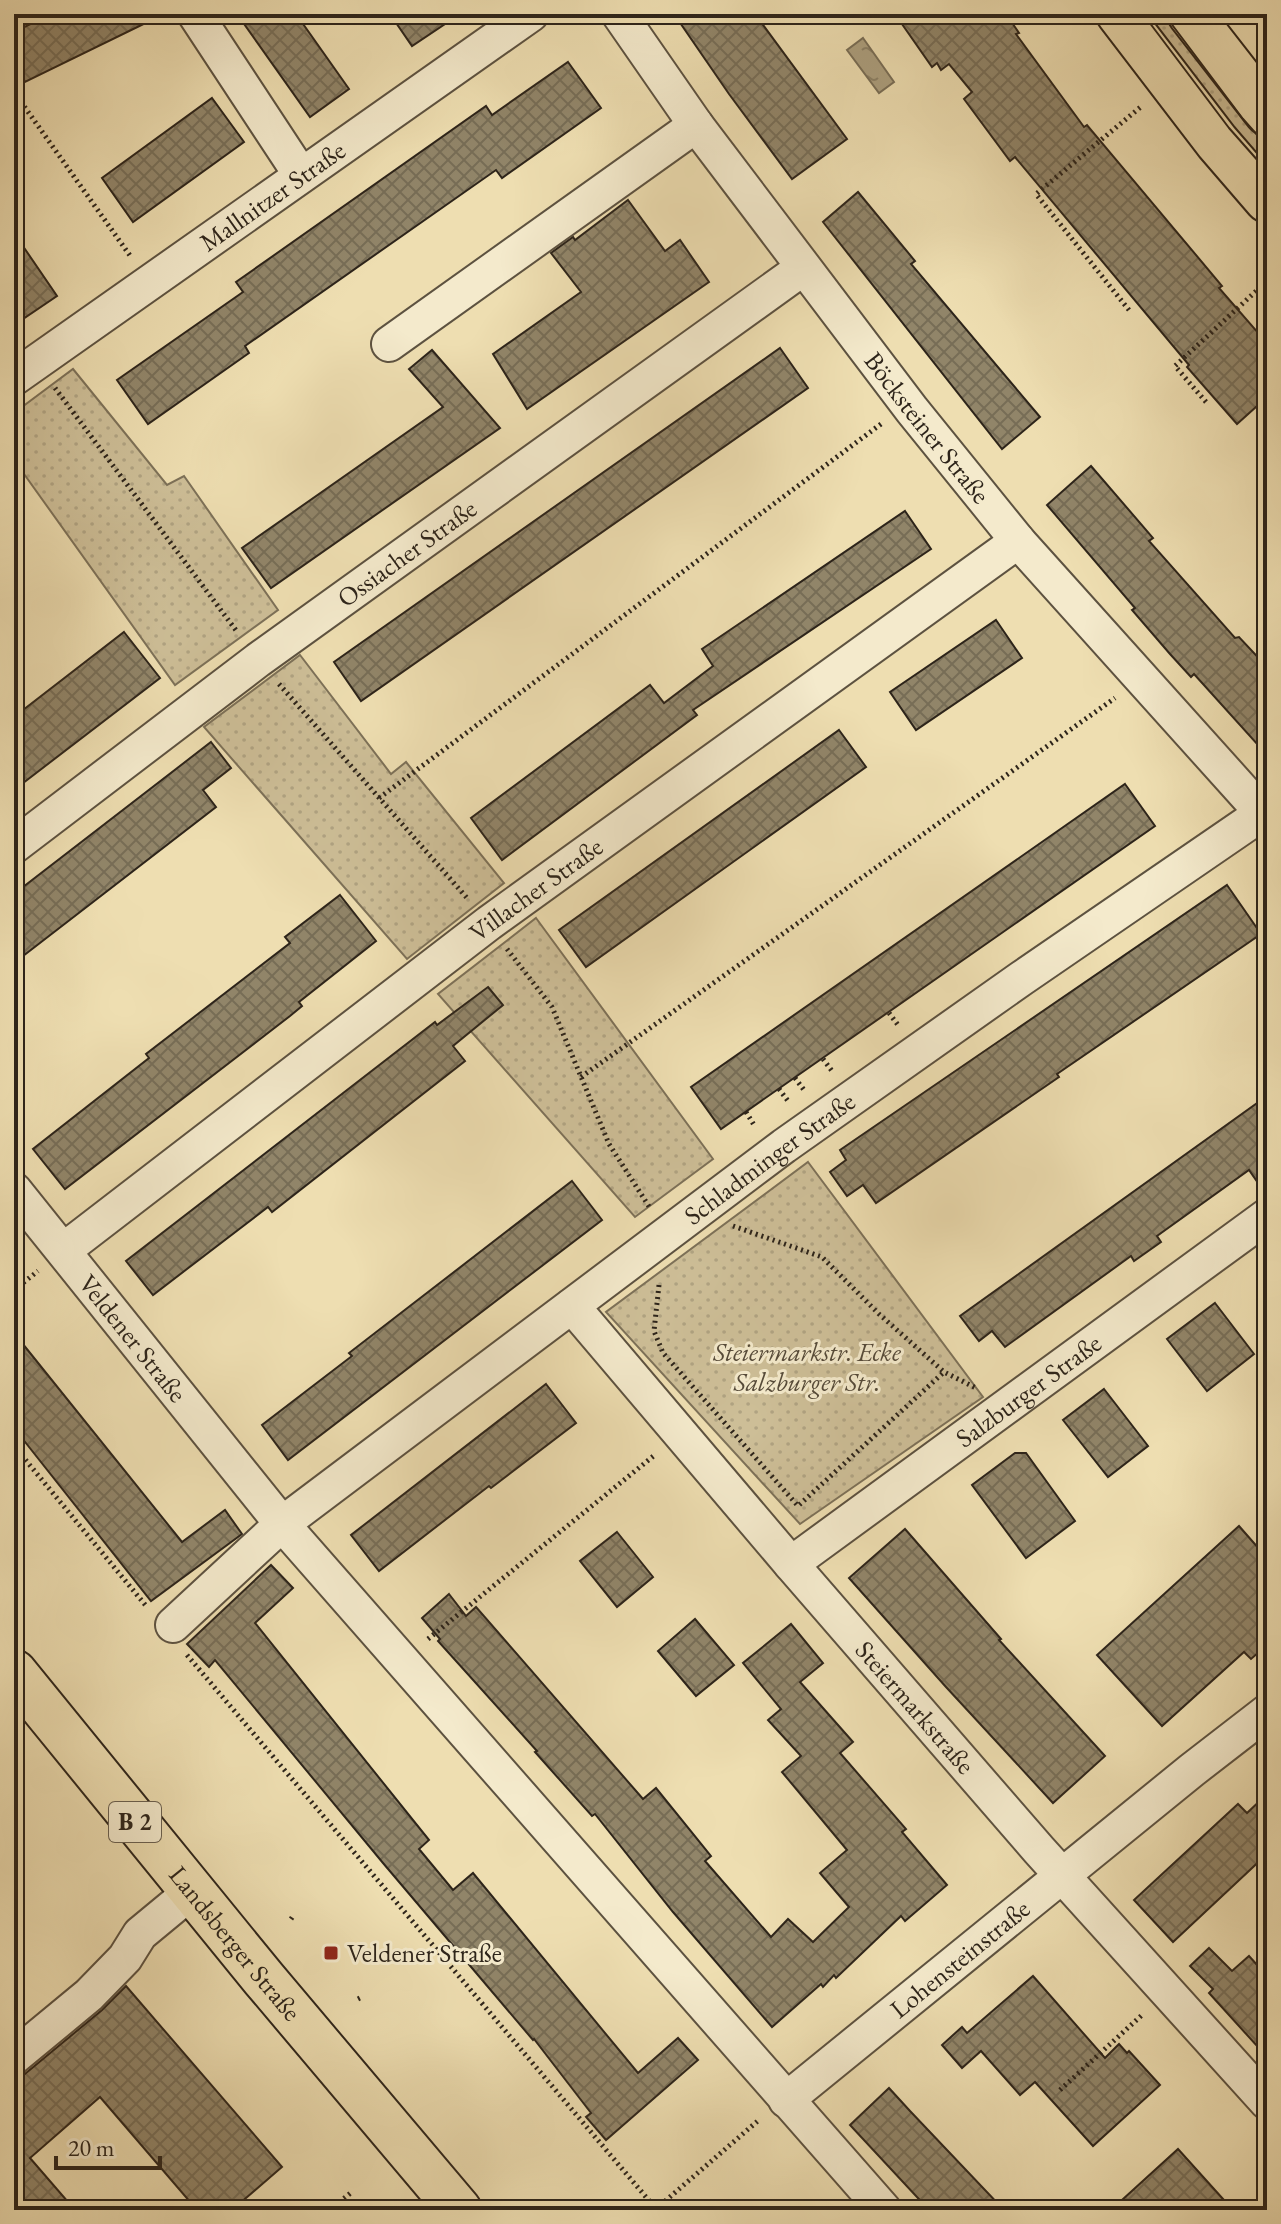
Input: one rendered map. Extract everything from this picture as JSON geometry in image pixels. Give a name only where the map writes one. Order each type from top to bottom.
[{"type":"main road","points":[[1119,14],[1217,142],[1267,200]]},
{"type":"main road","points":[[1190,14],[1262,97]]},
{"type":"main road","name":"Landsberger Straße","points":[[14,1672],[192,1891],[459,2210]]},
{"type":"street","points":[[195,14],[301,175]]},
{"type":"street","name":"Mallnitzer Straße","points":[[14,378],[531,14]]},
{"type":"street","name":"Böcksteiner Straße","points":[[619,14],[696,125],[907,405],[1018,541],[1265,813]]},
{"type":"street","points":[[389,344],[696,125]]},
{"type":"street","name":"Ossiacher Straße","points":[[14,846],[258,660],[803,268]]},
{"type":"street","name":"Villacher Straße","points":[[64,1250],[489,923],[1018,541]]},
{"type":"street","name":"Schladminger Straße","points":[[172,1633],[282,1524],[784,1146],[1022,978],[1265,813]]},
{"type":"street","name":"Veldener Straße","points":[[14,1190],[282,1524],[884,2210]]},
{"type":"street","name":"Salzburger Straße","points":[[791,1564],[1267,1216]]},
{"type":"street","name":"Steiermarkstraße","points":[[572,1306],[791,1564],[1062,1875],[1267,2102]]},
{"type":"street","name":"Lohensteinstraße","points":[[786,2100],[1267,1712]]},
{"type":"street","points":[[14,2057],[89,1995],[125,1958],[140,1934],[192,1891]]},
{"type":"path","points":[[14,92],[137,265]]},
{"type":"path","points":[[1129,310],[1036,194],[1144,104]]},
{"type":"path","points":[[1206,402],[1175,366],[1267,281]]},
{"type":"path","points":[[50,380],[247,645]]},
{"type":"path","points":[[379,798],[907,405]]},
{"type":"path","points":[[581,1077],[1142,679]]},
{"type":"path","points":[[278,683],[468,900]]},
{"type":"path","points":[[500,938],[552,1007],[609,1144],[656,1217]]},
{"type":"path","points":[[723,1224],[822,1257],[944,1372],[987,1392]]},
{"type":"path","points":[[661,1272],[654,1331],[663,1353],[798,1506],[944,1372]]},
{"type":"path","points":[[14,1446],[656,2210],[766,2113],[786,2100]]},
{"type":"path","points":[[402,1661],[663,1448]]},
{"type":"path","points":[[1060,2090],[1167,1992]]},
{"type":"path","points":[[330,2210],[353,2191]]},
{"type":"green space","points":[[1135,14],[1178,14],[1267,129],[1267,184]]},
{"type":"green space","points":[[73,369],[167,485],[184,476],[278,610],[175,685],[14,460],[14,413]]},
{"type":"green space","points":[[300,655],[391,774],[406,762],[504,883],[407,959],[204,727]]},
{"type":"green space","points":[[536,918],[713,1159],[635,1217],[438,994]]},
{"type":"green space","name":"Steiermarkstr. Ecke Salzburger Str.","points":[[808,1162],[983,1397],[800,1524],[606,1312]]},
{"type":"water","points":[[863,38],[894,82],[879,93],[847,50]]},
{"type":"building","points":[[51,14],[164,14],[25,82],[14,58],[14,32]]},
{"type":"building","points":[[237,14],[296,14],[349,89],[310,117]]},
{"type":"building","points":[[390,14],[460,14],[412,46]]},
{"type":"building","points":[[674,14],[755,14],[847,139],[792,179]]},
{"type":"building","points":[[895,14],[1006,14],[1019,33],[1016,34],[1084,127],[1087,125],[1267,343],[1267,397],[1237,424],[1015,157],[1010,161],[964,99],[972,92],[949,64],[941,70],[937,63],[932,67]]},
{"type":"building","points":[[568,62],[601,108],[502,178],[496,170],[245,346],[249,353],[148,424],[117,380],[243,292],[236,282],[486,106],[492,115]]},
{"type":"building","points":[[212,98],[244,142],[133,222],[102,178]]},
{"type":"building","points":[[858,192],[915,261],[911,264],[1040,417],[1002,449],[823,222]]},
{"type":"building","points":[[628,200],[665,251],[680,240],[709,282],[527,409],[493,354],[581,292],[551,253],[573,237],[575,240]]},
{"type":"building","points":[[14,233],[57,296],[14,325]]},
{"type":"building","points":[[780,348],[808,388],[361,701],[334,662]]},
{"type":"building","points":[[432,350],[500,428],[271,588],[242,548],[443,407],[409,369]]},
{"type":"building","points":[[1091,466],[1153,538],[1149,541],[1235,638],[1239,637],[1267,667],[1267,755],[1194,674],[1191,677],[1170,654],[1047,505]]},
{"type":"building","points":[[905,511],[931,549],[693,710],[697,715],[502,860],[471,818],[650,685],[664,703],[713,666],[702,649]]},
{"type":"building","points":[[996,620],[1022,658],[916,730],[890,692]]},
{"type":"building","points":[[124,632],[160,678],[14,790],[14,717]]},
{"type":"building","points":[[839,730],[866,767],[586,967],[559,930]]},
{"type":"building","points":[[211,742],[231,768],[203,790],[216,807],[14,963],[14,894]]},
{"type":"building","points":[[1125,784],[1155,826],[721,1129],[691,1087]]},
{"type":"building","points":[[1227,885],[1261,934],[876,1203],[863,1185],[847,1196],[830,1172],[846,1160],[840,1150]]},
{"type":"building","points":[[340,895],[376,941],[299,1002],[302,1006],[290,1016],[65,1189],[33,1149],[149,1058],[146,1054],[290,943],[285,937]]},
{"type":"building","points":[[488,987],[503,1005],[453,1046],[465,1061],[272,1212],[268,1207],[153,1295],[126,1261],[435,1022],[437,1025]]},
{"type":"building","points":[[1267,1096],[1267,1196],[1249,1170],[1157,1236],[1161,1242],[1134,1261],[1131,1256],[1005,1347],[992,1331],[979,1341],[960,1316]]},
{"type":"building","points":[[572,1181],[602,1220],[288,1460],[262,1425],[352,1356],[349,1353]]},
{"type":"building","points":[[1215,1303],[1254,1354],[1207,1391],[1167,1339]]},
{"type":"building","points":[[14,1333],[182,1542],[225,1510],[242,1534],[151,1601],[14,1428]]},
{"type":"building","points":[[546,1384],[576,1423],[379,1571],[351,1535]]},
{"type":"building","points":[[1104,1389],[1148,1446],[1108,1477],[1063,1420]]},
{"type":"building","points":[[1015,1453],[1026,1453],[1075,1521],[1026,1558],[972,1485]]},
{"type":"building","points":[[1239,1526],[1267,1558],[1267,1645],[1251,1659],[1244,1652],[1162,1726],[1097,1655]]},
{"type":"building","points":[[905,1529],[999,1640],[1105,1756],[1053,1803],[849,1578]]},
{"type":"building","points":[[617,1532],[653,1577],[617,1607],[580,1561]]},
{"type":"building","points":[[271,1565],[293,1588],[255,1623],[429,1840],[419,1849],[453,1890],[473,1873],[638,2073],[678,2038],[698,2060],[606,2140],[586,2117],[591,2113],[534,2039],[215,1660],[209,1667],[187,1644]]},
{"type":"building","points":[[449,1594],[466,1616],[476,1607],[643,1799],[656,1788],[711,1856],[705,1861],[771,1937],[788,1919],[813,1942],[849,1907],[820,1873],[847,1850],[782,1772],[801,1756],[768,1720],[781,1709],[743,1663],[791,1624],[823,1663],[800,1682],[853,1742],[840,1753],[906,1829],[902,1832],[947,1885],[905,1921],[901,1916],[836,1978],[834,1975],[823,1987],[821,1984],[772,2027],[673,1912],[595,1814],[592,1816],[438,1641],[440,1639],[422,1618]]},
{"type":"building","points":[[695,1619],[734,1665],[696,1696],[658,1651]]},
{"type":"building","points":[[1267,1794],[1267,1854],[1173,1942],[1134,1900],[1238,1804],[1247,1813]]},
{"type":"building","points":[[1209,1948],[1232,1971],[1249,1956],[1267,1976],[1267,2057],[1209,1993],[1213,1989],[1190,1966]]},
{"type":"building","points":[[1033,1976],[1105,2058],[1119,2044],[1160,2085],[1093,2146],[1035,2082],[1020,2095],[981,2051],[962,2068],[942,2045],[962,2027],[967,2033]]},
{"type":"building","points":[[126,1986],[282,2167],[232,2210],[197,2210],[100,2097],[30,2158],[75,2210],[14,2210],[14,2083],[102,2010]]},
{"type":"building","points":[[889,2088],[1004,2210],[929,2210],[850,2125]]},
{"type":"building","points":[[1178,2149],[1233,2210],[1111,2210]]},
{"type":"tram line","points":[[1143,14],[1229,128],[1267,171]]},
{"type":"tram line","points":[[1164,14],[1267,146]]},
{"type":"place","name":"Veldener Straße","points":[[331,1953]]}]
